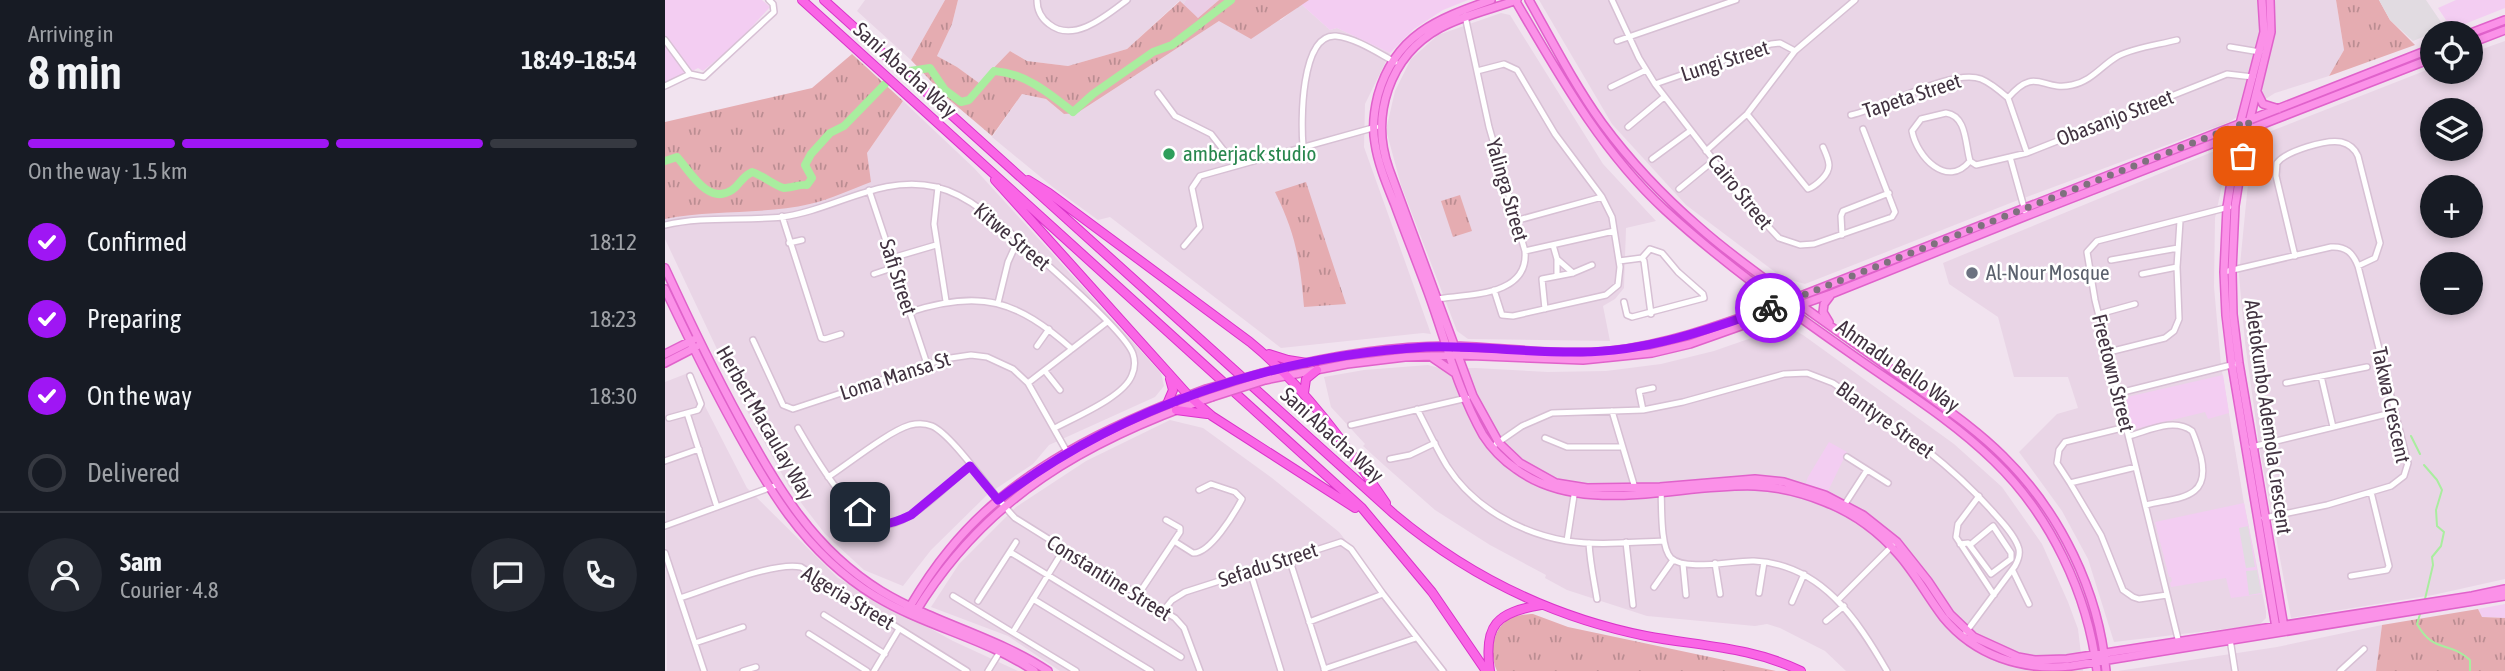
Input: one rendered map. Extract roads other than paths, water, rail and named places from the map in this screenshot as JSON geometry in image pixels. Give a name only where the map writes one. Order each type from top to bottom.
[{"type":"highway","name":"Sani Abacha Way","points":[[802,0],[1307,456],[1375,522],[1432,592],[1488,671]]},
{"type":"highway","name":"Sani Abacha Way","points":[[824,0],[1394,514],[1445,554],[1481,576],[1541,605],[1611,628],[1753,653],[1801,671]]},
{"type":"highway","points":[[981,161],[1011,200],[1193,399],[1212,416],[1375,522]]},
{"type":"highway","points":[[1010,169],[1049,193],[1257,348],[1285,372],[1304,393],[1394,514]]},
{"type":"highway","points":[[1257,348],[1276,357],[1307,363]]},
{"type":"highway","points":[[1304,393],[1306,380],[1317,370]]},
{"type":"highway","points":[[1167,373],[1173,390],[1167,404]]},
{"type":"highway","points":[[1176,410],[1212,416]]},
{"type":"highway","points":[[1488,671],[1487,649],[1493,626],[1513,611],[1541,605]]},
{"type":"main road","points":[[1469,347],[1449,331],[1434,299],[1385,159],[1377,127],[1396,63],[1426,36],[1491,0]]},
{"type":"main road","points":[[1464,14],[1516,0]]},
{"type":"main road","name":"Ahmadu Bello Way","points":[[1516,0],[1572,96],[1622,166],[1675,219],[1780,304],[1937,414],[1978,447],[2009,477],[2041,519],[2064,559],[2082,604],[2097,671]]},
{"type":"main road","name":"Ahmadu Bello Way","points":[[1529,0],[1582,93],[1613,138],[1676,207],[1729,254],[1964,422],[1997,450],[2024,479],[2050,513],[2075,560],[2092,602],[2106,671]]},
{"type":"main road","name":"Adetokunbo Ademola Crescent","points":[[2231,207],[2257,92],[2264,32],[2262,0]]},
{"type":"main road","name":"Adetokunbo Ademola Crescent","points":[[2270,0],[2271,32],[2240,124],[2234,159],[2226,314],[2280,629]]},
{"type":"main road","points":[[2483,28],[2505,20]]},
{"type":"main road","points":[[2483,38],[2505,30]]},
{"type":"main road","points":[[1285,372],[1307,363],[1361,353],[1429,352],[1583,360],[1652,353],[1690,344],[1802,306],[2240,124],[2420,53]]},
{"type":"main road","points":[[1069,456],[1176,410],[1206,390],[1285,372],[1317,370],[1451,346],[1553,352],[1610,351],[1685,336],[1753,314],[2247,131],[2420,63]]},
{"type":"main road","points":[[2257,92],[2263,104],[2279,109]]},
{"type":"main road","points":[[2214,143],[2226,148],[2234,159]]},
{"type":"main road","name":"Herbert Macaulay Way","points":[[665,268],[695,343]]},
{"type":"main road","points":[[1751,282],[1760,298],[1753,314]]},
{"type":"main road","name":"Herbert Macaulay Way","points":[[665,289],[773,487],[801,533],[822,555],[855,583],[911,611],[1048,671]]},
{"type":"main road","points":[[1831,294],[1824,304],[1823,312],[1837,331]]},
{"type":"main road","points":[[1434,299],[1440,327],[1451,346]]},
{"type":"main road","points":[[1429,352],[1440,327]]},
{"type":"main road","points":[[1449,331],[1451,346],[1469,397],[1495,445],[1531,471],[1556,483],[1574,490],[1602,488],[1661,491],[1738,486],[1797,492],[1845,511],[1894,544]]},
{"type":"main road","points":[[665,354],[695,343]]},
{"type":"main road","points":[[665,363],[695,343]]},
{"type":"main road","points":[[1429,352],[1460,373]]},
{"type":"main road","points":[[1460,373],[1481,356]]},
{"type":"main road","points":[[911,611],[955,553],[1000,503],[1069,456],[1167,404],[1212,397],[1263,377]]},
{"type":"main road","points":[[1661,491],[1729,480],[1768,480],[1784,482],[1845,504],[1882,528],[1964,634],[2029,666],[2505,596]]},
{"type":"main road","points":[[2384,613],[2505,589]]},
{"type":"main road","name":"Herbert Macaulay Way","points":[[1002,649],[1034,671]]},
{"type":"street","points":[[665,40],[690,74],[699,77],[711,73],[774,12],[773,4],[769,0]]},
{"type":"street","points":[[1037,0],[1041,16],[1057,29],[1066,31],[1091,25],[1127,0]]},
{"type":"street","name":"Cairo Street","points":[[1612,0],[1646,70],[1664,97],[1756,215],[1779,238],[1800,245],[1814,244],[1892,217],[1895,212],[1889,193]]},
{"type":"street","points":[[1617,41],[1736,0]]},
{"type":"street","points":[[1706,151],[1747,114],[1795,51],[1855,0]]},
{"type":"street","name":"Yalinga Street","points":[[1434,299],[1504,288],[1517,280],[1526,261],[1489,127],[1464,14]]},
{"type":"street","points":[[1303,146],[1304,86],[1320,43],[1327,37],[1348,39],[1396,63]]},
{"type":"street","points":[[2027,153],[2008,98],[2027,81],[2073,85],[2093,76],[2114,58],[2125,53],[2177,40]]},
{"type":"street","name":"Lungi Street","points":[[1655,84],[1771,44],[1780,43],[1795,51]]},
{"type":"street","points":[[2230,47],[2260,52]]},
{"type":"street","points":[[1477,71],[1504,64],[1517,70],[1555,134],[1602,197],[1612,217],[1619,261],[1620,277],[1613,291],[1598,298],[1513,316],[1502,315],[1493,290]]},
{"type":"street","points":[[1611,87],[1646,70]]},
{"type":"street","points":[[665,86],[690,74]]},
{"type":"street","name":"Obasanjo Street","points":[[1970,161],[1955,172],[1939,169],[1919,150],[1912,131],[1916,124],[1921,119],[1945,113],[1957,118],[1961,123],[1970,161],[1976,165],[2027,153],[2227,74],[2257,78]]},
{"type":"street","name":"Tapeta Street","points":[[1851,115],[1867,112],[1941,82],[1962,77],[1981,79],[2008,98]]},
{"type":"street","points":[[1158,93],[1175,116],[1211,134],[1235,165]]},
{"type":"street","points":[[1628,127],[1664,97]]},
{"type":"street","points":[[1747,114],[1808,189],[1829,172],[1830,165],[1823,147]]},
{"type":"street","points":[[1184,246],[1200,227],[1192,188],[1195,180],[1206,173],[1377,127]]},
{"type":"street","points":[[1842,235],[1843,211],[1889,193],[1863,129]]},
{"type":"street","points":[[1652,159],[1690,131]]},
{"type":"street","points":[[2228,272],[2295,256],[2331,247],[2341,247],[2353,255],[2358,266],[2375,258],[2380,243],[2358,156],[2351,146],[2340,141],[2291,152],[2277,163],[2276,176],[2295,256]]},
{"type":"street","points":[[2010,157],[2025,212]]},
{"type":"street","points":[[1679,189],[1713,160]]},
{"type":"street","name":"Kitwe Street","points":[[665,225],[782,216],[808,211],[869,190],[908,183],[938,187],[970,201],[1018,240],[1107,321],[1132,353],[1135,364],[1132,375],[1119,392],[1055,428]]},
{"type":"street","points":[[938,187],[934,209],[936,245],[946,301]]},
{"type":"street","name":"Safi Street","points":[[869,190],[927,364]]},
{"type":"street","points":[[1515,221],[1602,197]]},
{"type":"street","name":"Freetown Street","points":[[2179,644],[2099,314],[2087,252],[2092,244],[2107,238],[2231,207]]},
{"type":"street","points":[[782,216],[821,338],[841,334]]},
{"type":"street","points":[[2109,352],[2165,338],[2174,331],[2179,319],[2177,267],[2180,221]]},
{"type":"street","points":[[1525,251],[1614,231]]},
{"type":"street","points":[[789,243],[802,240]]},
{"type":"street","points":[[998,303],[1008,262],[1018,240]]},
{"type":"street","points":[[892,258],[936,245]]},
{"type":"street","points":[[1553,245],[1557,259],[1557,276]]},
{"type":"street","points":[[2111,260],[2178,248]]},
{"type":"street","points":[[1624,302],[1629,317],[1651,314],[1705,296],[1656,250],[1647,250],[1642,258],[1651,314]]},
{"type":"street","points":[[1619,261],[1642,258]]},
{"type":"street","points":[[1557,259],[1573,272]]},
{"type":"street","points":[[1545,309],[1541,281],[1544,278],[1592,265]]},
{"type":"street","name":"Takwa Crescent","points":[[2261,519],[2391,486],[2400,481],[2407,469],[2406,455],[2358,266]]},
{"type":"street","points":[[874,274],[895,267]]},
{"type":"street","points":[[2142,274],[2177,267]]},
{"type":"street","points":[[910,312],[946,301],[998,303],[1049,329],[1072,349]]},
{"type":"street","points":[[2099,314],[2135,304]]},
{"type":"street","points":[[1028,383],[1107,321]]},
{"type":"street","points":[[1037,346],[1049,329]]},
{"type":"street","name":"Loma Mansa St","points":[[753,340],[783,405],[789,409],[956,356],[987,357],[1013,369],[1028,383],[1069,456]]},
{"type":"street","points":[[2119,393],[2236,364]]},
{"type":"street","points":[[2285,383],[2367,367]]},
{"type":"street","points":[[1045,371],[1060,390]]},
{"type":"street","name":"Blantyre Street","points":[[1495,445],[1522,426],[1552,413],[1643,410],[1683,402],[1784,374],[1807,373],[1833,383],[1919,443],[1979,496],[2018,545],[2020,554],[2013,571]]},
{"type":"street","points":[[669,418],[698,410],[701,404],[690,376]]},
{"type":"street","points":[[2321,376],[2333,427]]},
{"type":"street","points":[[1643,410],[1639,391],[1653,388]]},
{"type":"street","points":[[1351,425],[1469,397]]},
{"type":"street","points":[[1417,409],[1447,467],[1459,481],[1489,509],[1522,527],[1567,541],[1664,541]]},
{"type":"street","points":[[1612,411],[1635,490]]},
{"type":"street","points":[[2249,447],[2395,412]]},
{"type":"street","points":[[687,413],[717,508]]},
{"type":"street","name":"Constantine Street","points":[[828,477],[899,429],[921,423],[932,426],[943,433],[1000,503],[1027,526],[1163,611],[1184,628],[1200,671]]},
{"type":"street","points":[[2129,436],[2167,425],[2181,425],[2192,430],[2202,464],[2203,480],[2196,490],[2145,505]]},
{"type":"street","points":[[2126,427],[2081,437],[2062,445],[2057,463],[2101,535],[2123,590],[2139,599],[2167,595]]},
{"type":"street","points":[[799,428],[828,477],[871,521],[887,525],[911,515],[970,466]]},
{"type":"street","points":[[1545,438],[1567,447],[1622,447]]},
{"type":"street","points":[[1390,459],[1404,454],[1410,455],[1435,443]]},
{"type":"street","points":[[665,461],[699,450]]},
{"type":"street","points":[[1847,457],[1888,483]]},
{"type":"street","points":[[2070,483],[2136,467]]},
{"type":"street","points":[[1845,504],[1867,470]]},
{"type":"street","points":[[1174,541],[1193,553],[1204,551],[1242,499],[1235,492],[1210,484],[1199,490]]},
{"type":"street","points":[[665,526],[773,487]]},
{"type":"street","points":[[1567,541],[1574,490]]},
{"type":"street","points":[[1661,491],[1664,541],[1673,560],[1683,564],[1764,562],[1804,575],[1844,606],[1887,671]]},
{"type":"street","points":[[2351,576],[2386,569],[2389,566],[2371,492]]},
{"type":"street","points":[[1979,496],[1958,524],[1956,537],[1994,595]]},
{"type":"street","points":[[1138,595],[1180,528],[1166,520]]},
{"type":"street","points":[[1960,544],[1965,542],[1970,545],[1991,574],[2011,559],[2011,553],[1993,526],[1970,545]]},
{"type":"street","points":[[978,601],[1016,542]]},
{"type":"street","name":"Sefadu Street","points":[[1163,611],[1185,592],[1341,542],[1351,549],[1443,671]]},
{"type":"street","points":[[1626,542],[1633,605]]},
{"type":"street","points":[[1588,543],[1590,570],[1597,599]]},
{"type":"street","points":[[1838,600],[1894,544]]},
{"type":"street","points":[[1013,632],[1064,549]]},
{"type":"street","points":[[1010,552],[1181,657]]},
{"type":"street","points":[[665,553],[704,671]]},
{"type":"street","points":[[1289,558],[1324,670],[1416,638]]},
{"type":"street","points":[[1654,587],[1673,560]]},
{"type":"street","points":[[1759,593],[1764,562]]},
{"type":"street","points":[[1715,563],[1720,594]]},
{"type":"street","points":[[1683,564],[1686,596]]},
{"type":"street","name":"Algeria Street","points":[[680,598],[790,565],[801,567],[967,671]]},
{"type":"street","points":[[1249,571],[1281,671]]},
{"type":"street","points":[[1964,634],[2013,571],[2029,604]]},
{"type":"street","points":[[1792,602],[1804,575]]},
{"type":"street","points":[[1309,622],[1383,594]]},
{"type":"street","points":[[953,596],[1076,671]]},
{"type":"street","points":[[1033,599],[1151,671]]},
{"type":"street","points":[[1826,621],[1844,606]]},
{"type":"street","points":[[824,615],[885,654]]},
{"type":"street","points":[[695,643],[743,627]]},
{"type":"street","points":[[874,671],[899,629]]},
{"type":"street","points":[[809,634],[867,671]]},
{"type":"street","points":[[2230,637],[2235,671]]},
{"type":"street","points":[[988,671],[1002,649]]},
{"type":"street","points":[[2340,671],[2364,649]]},
{"type":"street","points":[[743,671],[756,667]]},
{"type":"waterway","points":[[910,71],[930,68],[945,90],[961,102],[969,100],[994,71],[1005,73],[1036,85],[1073,112],[1093,94],[1153,52],[1172,45],[1231,0]]},
{"type":"waterway","points":[[665,161],[677,157],[700,185],[715,194],[732,190],[752,172],[784,188],[807,185],[812,178],[805,165],[811,154],[830,133],[844,126],[885,84]]},
{"type":"waterway","points":[[2411,436],[2420,454]]},
{"type":"waterway","points":[[2424,465],[2442,490],[2436,510],[2437,526],[2444,532],[2441,546],[2432,557],[2433,565],[2425,599]]},
{"type":"waterway","points":[[2421,611],[2417,624],[2423,633],[2435,643],[2455,650],[2470,660],[2470,671]]},
{"type":"place","name":"amberjack studio","points":[[1169,154]]},
{"type":"place","name":"Al-Nour Mosque","points":[[1972,273]]}]
